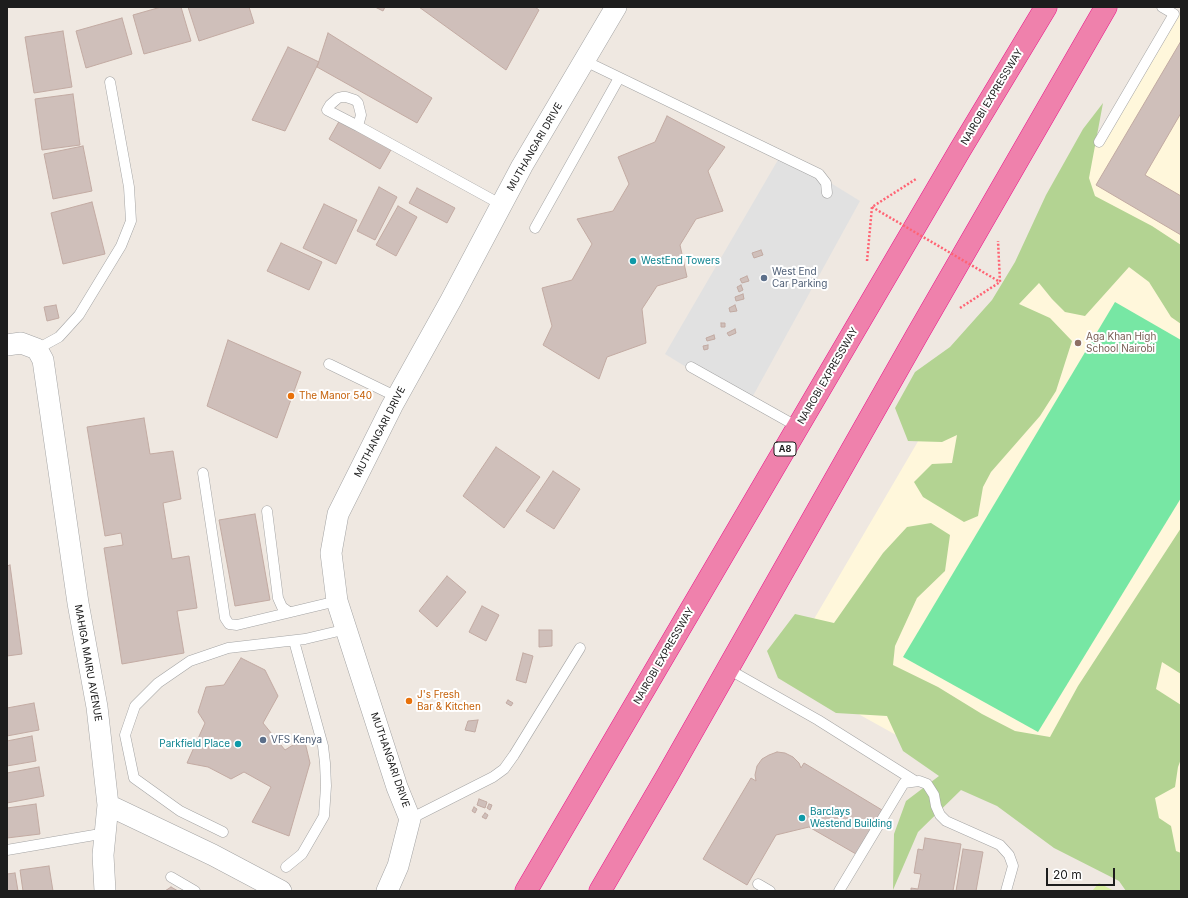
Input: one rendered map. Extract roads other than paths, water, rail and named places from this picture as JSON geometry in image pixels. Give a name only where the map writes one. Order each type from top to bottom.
[{"type":"highway","name":"NAIROBI EXPRESSWAY","points":[[526,891],[1046,7]]},
{"type":"highway","points":[[600,891],[728,669],[932,308],[1106,7]]},
{"type":"street","name":"MUTHANGARI DRIVE","points":[[387,891],[398,866],[410,819],[397,787],[338,601],[331,553],[338,514],[397,397],[452,300],[522,166],[616,7]]},
{"type":"street","name":"MAHIGA MAIRU AVENUE","points":[[22,346],[44,360],[78,603],[97,707],[108,805],[103,855],[104,891]]},
{"type":"street","points":[[108,805],[213,855],[280,891]]},
{"type":"lane","points":[[1099,142],[1174,14],[1162,7]]},
{"type":"lane","points":[[585,61],[819,174],[826,183],[827,193]]},
{"type":"lane","points":[[534,228],[619,78]]},
{"type":"lane","points":[[22,346],[59,337],[79,315],[122,246],[130,221],[129,187],[110,82]]},
{"type":"lane","points":[[358,126],[502,205]]},
{"type":"lane","points":[[329,364],[397,397]]},
{"type":"lane","points":[[691,367],[798,427]]},
{"type":"lane","points":[[203,473],[225,618],[229,624],[237,625],[338,601]]},
{"type":"lane","points":[[267,511],[278,598],[282,607],[289,612]]},
{"type":"lane","points":[[223,832],[180,811],[134,778],[125,735],[135,706],[158,683],[190,661],[228,648],[294,641],[347,629]]},
{"type":"lane","points":[[286,867],[302,854],[324,816],[326,786],[325,763],[322,746],[294,641]]},
{"type":"lane","points":[[410,819],[492,777],[504,769],[580,648]]},
{"type":"lane","points":[[728,669],[818,720],[915,781]]},
{"type":"lane","points":[[839,891],[904,783],[915,781],[927,784],[934,795],[936,806],[940,815],[946,821],[1000,846],[1009,855],[1013,866],[1006,891]]},
{"type":"lane","points":[[7,850],[106,832]]},
{"type":"lane","points":[[171,877],[195,891]]},
{"type":"lane","points":[[758,884],[770,891]]},
{"type":"place","name":"WestEnd Towers","points":[[633,261]]},
{"type":"place","name":"West End Car Parking","points":[[764,278]]},
{"type":"place","name":"Aga Khan High School Nairobi","points":[[1078,343]]},
{"type":"place","name":"The Manor 540","points":[[291,396]]},
{"type":"place","name":"J's Fresh Bar & Kitchen","points":[[409,701]]},
{"type":"place","name":"VFS Kenya","points":[[263,740]]},
{"type":"place","name":"Parkfield Place","points":[[238,744]]},
{"type":"place","name":"Barclays Westend Building","points":[[802,818]]}]
